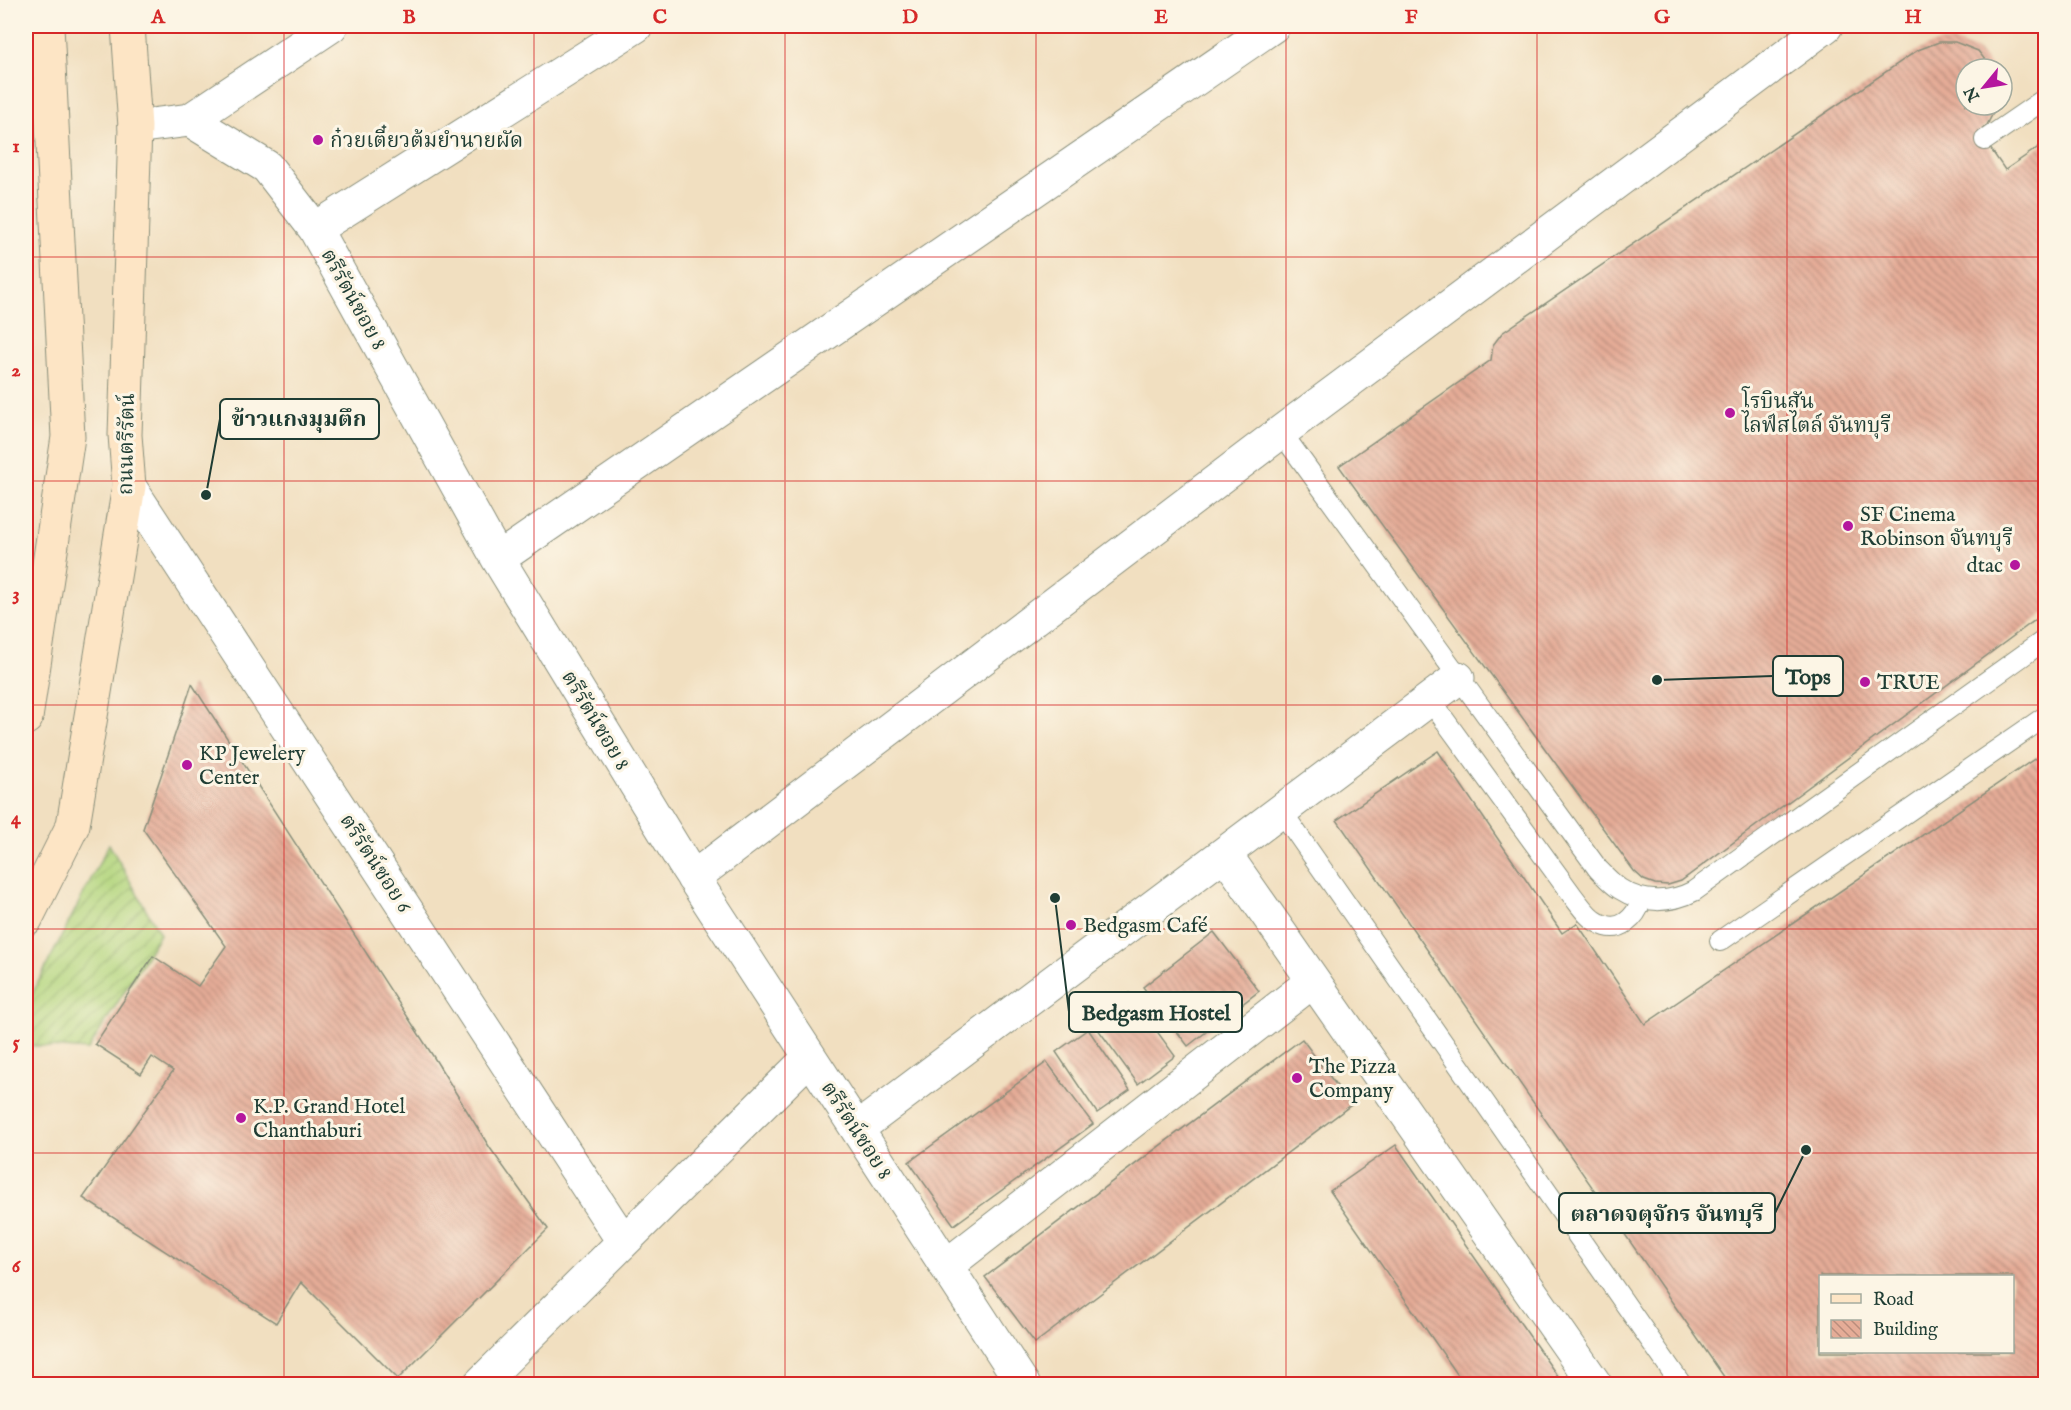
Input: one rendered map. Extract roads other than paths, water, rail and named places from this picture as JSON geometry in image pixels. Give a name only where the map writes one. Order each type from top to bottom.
[{"type":"main road","points":[[26,718],[68,437],[47,26]]},
{"type":"main road","name":"ถนนตรีรัตน์","points":[[26,919],[73,825],[129,486],[125,435],[135,127],[128,26]]},
{"type":"street","points":[[135,127],[190,120],[332,26]]},
{"type":"street","points":[[315,229],[636,26]]},
{"type":"street","points":[[498,559],[1273,26]]},
{"type":"street","points":[[693,878],[1281,432],[1826,26]]},
{"type":"street","name":"ตรีรัตน์ซอย 8","points":[[190,120],[267,167],[315,229],[498,559],[693,878],[1023,1384]]},
{"type":"street","name":"ตรีรัตน์ซอย 6","points":[[129,486],[623,1240]]},
{"type":"street","points":[[857,1130],[1458,678]]},
{"type":"street","points":[[1225,854],[1595,1384]]},
{"type":"street","points":[[946,1266],[1313,981]]},
{"type":"street","points":[[480,1384],[810,1057]]},
{"type":"lane","points":[[1985,140],[2046,98]]},
{"type":"lane","points":[[1281,432],[1598,869],[1620,889],[1642,899],[1658,901],[1680,898],[1694,891],[2046,639]]},
{"type":"lane","points":[[2021,657],[2046,658]]},
{"type":"lane","points":[[1430,700],[1572,896],[1588,914],[1598,923],[1608,927],[1624,925],[1638,911],[1642,899]]},
{"type":"lane","points":[[1720,941],[2046,716]]},
{"type":"lane","points":[[1282,812],[1681,1384]]},
{"type":"place","name":"ก๋วยเตี๋ยวต้มยำนายผัด","points":[[318,140]]},
{"type":"place","name":"โรบินสัน ไลฟ์สไตล์ จันทบุรี","points":[[1730,413]]},
{"type":"place","name":"ข้าวแกงมุมตึก","points":[[206,495]]},
{"type":"place","name":"SF Cinema Robinson จันทบุรี","points":[[1848,526]]},
{"type":"place","name":"dtac","points":[[2015,565]]},
{"type":"place","name":"Tops","points":[[1657,680]]},
{"type":"place","name":"TRUE","points":[[1865,682]]},
{"type":"place","name":"KP Jewelery Center","points":[[187,765]]},
{"type":"place","name":"Bedgasm Hostel","points":[[1055,898]]},
{"type":"place","name":"Bedgasm Café","points":[[1071,925]]},
{"type":"place","name":"The Pizza Company","points":[[1297,1078]]},
{"type":"place","name":"K.P. Grand Hotel Chanthaburi","points":[[241,1118]]},
{"type":"place","name":"ตลาดจตุจักร จันทบุรี","points":[[1806,1150]]}]
